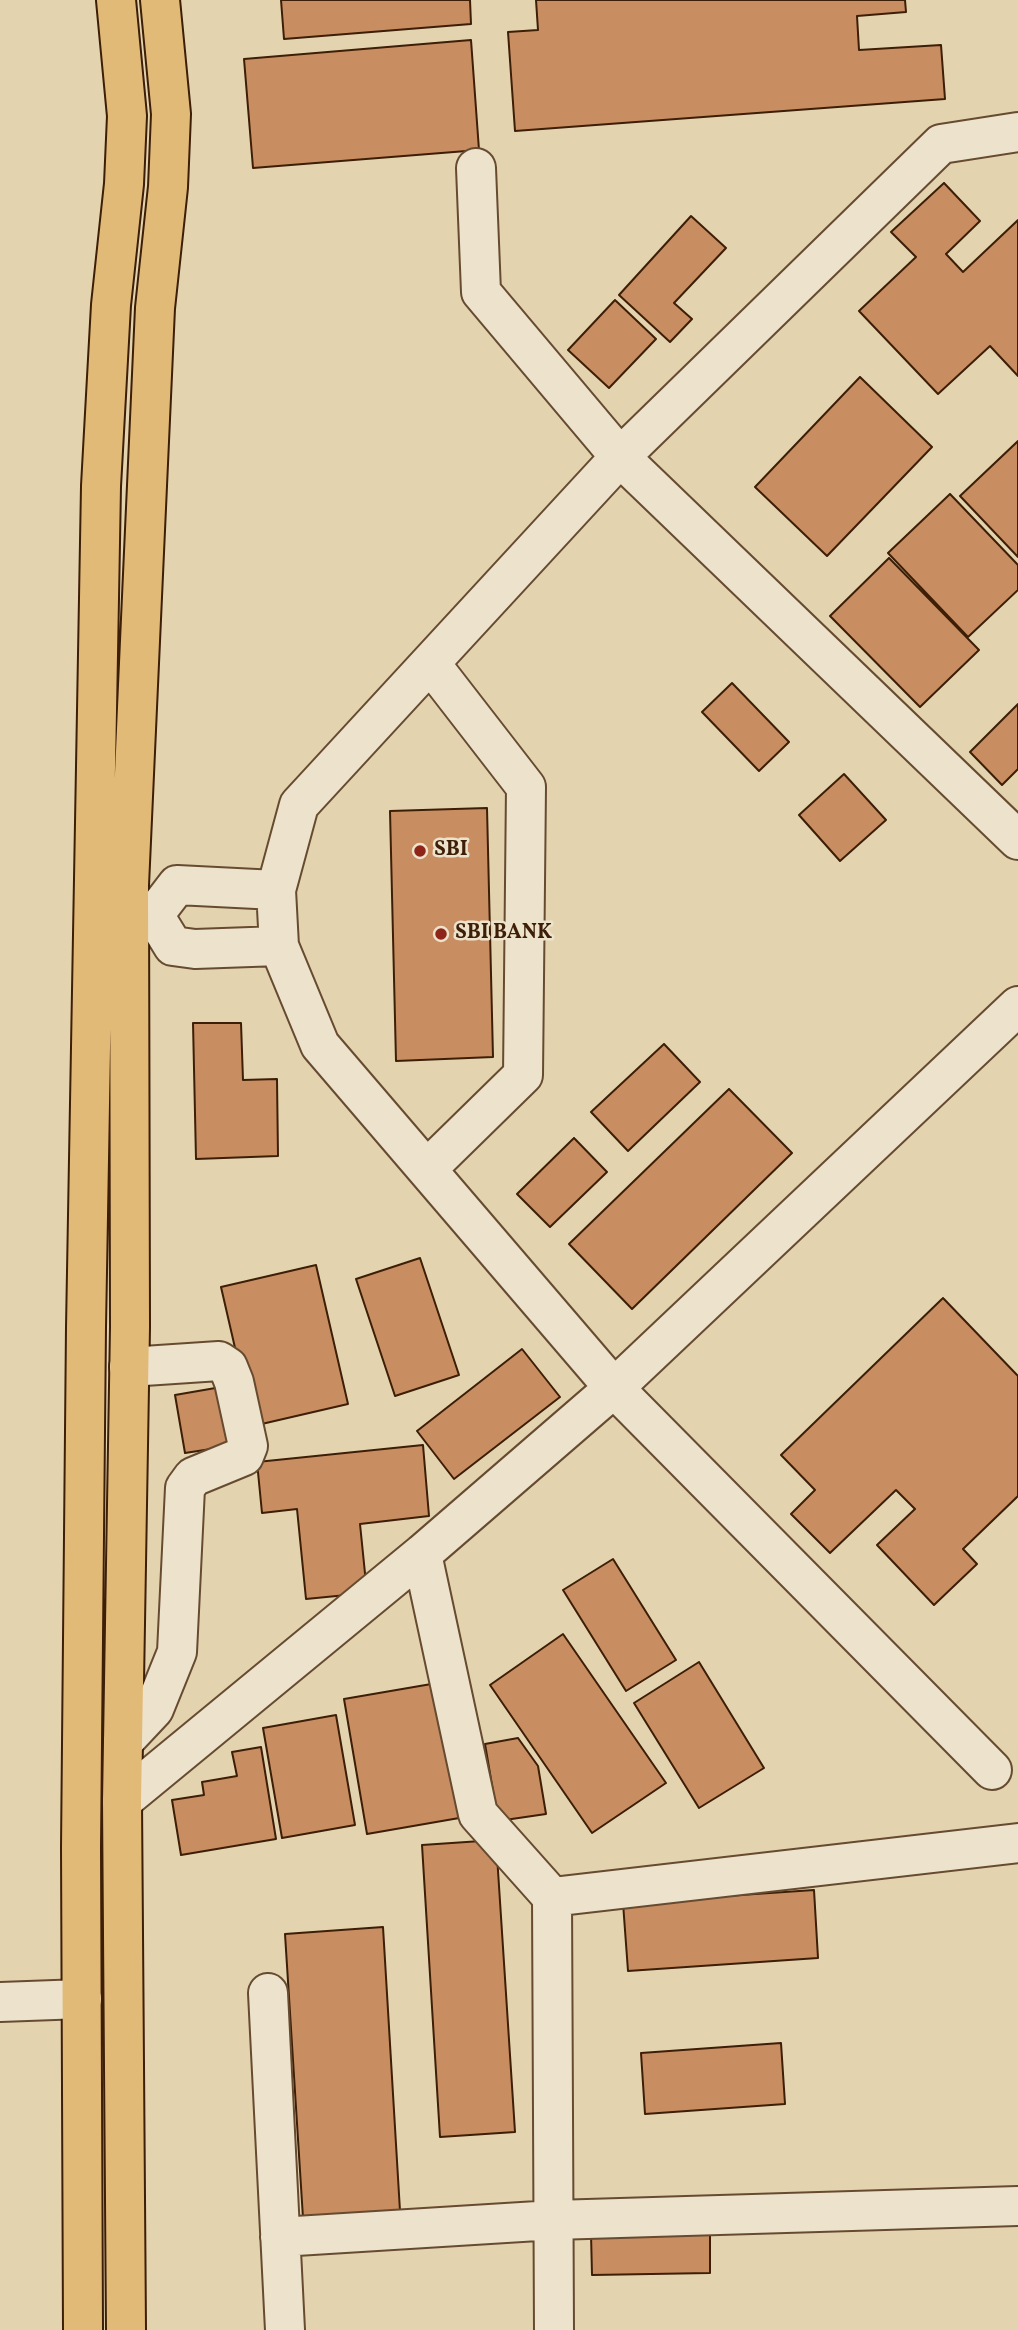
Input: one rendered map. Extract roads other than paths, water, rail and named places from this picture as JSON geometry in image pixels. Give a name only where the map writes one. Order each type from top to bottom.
[{"type":"main road","points":[[116,0],[127,116],[124,184],[111,305],[102,486],[125,915],[129,1367],[122,1801],[126,2330]]},
{"type":"main road","points":[[83,2330],[81,1928],[86,1355],[125,915],[155,308],[168,187],[171,114],[160,0]]},
{"type":"main road","points":[[81,1928],[123,1930]]},
{"type":"lane","points":[[992,1770],[614,1388],[320,1045],[279,946],[276,890],[299,805],[620,457],[941,144],[1018,132]]},
{"type":"lane","points":[[475,168],[481,292],[620,457],[1018,840]]},
{"type":"lane","points":[[427,1169],[523,1075],[526,814],[526,787],[430,663]]},
{"type":"lane","points":[[276,890],[177,885],[125,915],[173,946],[279,946]]},
{"type":"lane","points":[[122,1801],[422,1554],[614,1388],[1018,1006]]},
{"type":"lane","points":[[123,1742],[154,1709],[177,1652],[185,1488],[193,1477],[244,1456],[248,1446],[234,1382],[228,1367],[219,1361],[129,1367]]},
{"type":"lane","points":[[422,1554],[478,1814],[552,1896],[554,2330]]},
{"type":"lane","points":[[552,1896],[1018,1843]]},
{"type":"lane","points":[[268,1993],[285,2330]]},
{"type":"lane","points":[[0,2002],[82,1999]]},
{"type":"lane","points":[[280,2237],[554,2220],[1018,2206]]},
{"type":"place","name":"SBI","points":[[420,851]]},
{"type":"place","name":"SBI BANK","points":[[441,934]]}]
